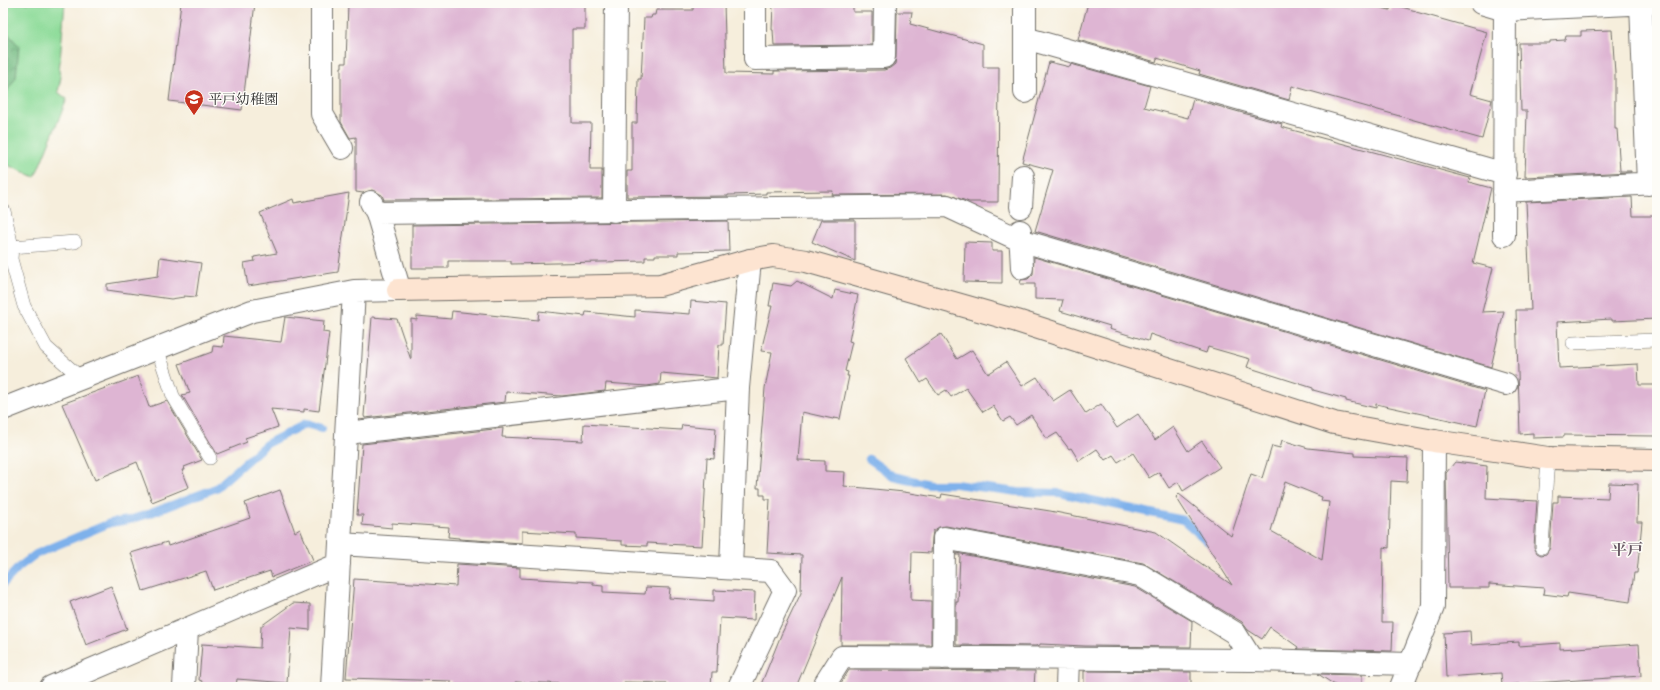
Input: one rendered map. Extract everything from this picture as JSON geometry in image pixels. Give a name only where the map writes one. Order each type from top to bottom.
[{"type":"street","points":[[322,3],[322,114],[342,148]]},
{"type":"street","points":[[614,211],[616,3]]},
{"type":"street","points":[[755,3],[755,59],[884,57],[885,3]]},
{"type":"street","points":[[1025,3],[1025,92]]},
{"type":"street","points":[[1480,3],[1505,6],[1651,3]]},
{"type":"street","points":[[1025,38],[1505,182],[1653,184],[1641,4]]},
{"type":"street","points":[[1504,235],[1505,6]]},
{"type":"street","points":[[1021,207],[1022,176]]},
{"type":"street","points":[[398,290],[397,281],[374,208],[614,211],[947,206],[1020,236],[1506,384]]},
{"type":"street","points":[[1020,236],[1022,268]]},
{"type":"street","points":[[3,409],[252,311],[354,290],[660,285],[750,260],[773,256],[806,261],[1017,322],[1334,423],[1434,441],[1548,458],[1657,460]]},
{"type":"street","points":[[731,568],[738,388],[750,260]]},
{"type":"street","points":[[332,687],[354,290]]},
{"type":"street","points":[[347,434],[738,388]]},
{"type":"street","points":[[1401,687],[1433,607],[1434,441]]},
{"type":"street","points":[[943,658],[944,538],[1140,575],[1235,633],[1252,660]]},
{"type":"street","points":[[50,687],[187,629],[339,554],[731,568],[771,571],[785,590],[739,687]]},
{"type":"street","points":[[184,687],[187,629]]},
{"type":"street","points":[[823,687],[842,657],[1252,660],[1411,664]]},
{"type":"street","points":[[1067,687],[1068,659]]},
{"type":"lane","points":[[4,211],[12,247],[11,259],[27,313],[46,347],[81,378]]},
{"type":"lane","points":[[12,247],[75,242]]},
{"type":"lane","points":[[1572,343],[1657,340]]},
{"type":"lane","points":[[156,348],[173,396],[210,458]]},
{"type":"lane","points":[[1542,547],[1548,458]]},
{"type":"green space","points":[[3,3],[65,3],[59,72],[61,77],[58,92],[67,99],[35,177],[3,163]]},
{"type":"green space","points":[[3,28],[19,46],[16,77],[3,98]]},
{"type":"building","name":"平戸幼稚園","points":[[181,3],[255,3],[242,110],[169,101]]},
{"type":"building","points":[[348,3],[585,3],[585,29],[572,29],[572,123],[591,123],[590,170],[602,170],[602,198],[384,200],[382,195],[372,190],[363,193],[356,192],[356,137],[350,138],[341,122],[341,67],[342,63],[346,63]]},
{"type":"building","points":[[693,3],[724,3],[726,73],[774,74],[774,71],[884,70],[890,68],[895,64],[896,57],[897,12],[912,12],[910,24],[983,44],[983,67],[999,67],[998,202],[969,202],[947,194],[832,195],[833,191],[766,192],[766,194],[728,196],[627,197],[627,171],[632,171],[632,123],[637,123],[638,79],[641,79],[644,18],[651,18],[652,15],[655,15],[656,10],[693,10]]},
{"type":"building","points":[[773,3],[853,3],[853,12],[872,12],[872,45],[774,46],[772,30]]},
{"type":"building","points":[[1088,3],[1360,3],[1390,10],[1391,4],[1487,32],[1470,94],[1492,100],[1482,139],[1292,86],[1289,100],[1199,74],[1200,71],[1157,58],[1156,62],[1078,40]]},
{"type":"building","points":[[1612,30],[1615,73],[1615,129],[1617,129],[1620,171],[1631,172],[1525,177],[1527,111],[1521,111],[1519,43],[1550,43],[1550,41],[1565,40],[1566,36],[1581,36],[1581,31]]},
{"type":"building","points":[[1049,62],[1070,67],[1071,64],[1150,86],[1144,107],[1188,118],[1193,99],[1282,124],[1281,127],[1470,178],[1469,182],[1491,188],[1473,263],[1493,268],[1482,312],[1504,311],[1491,367],[1035,231],[1053,170],[1022,162]]},
{"type":"building","points":[[349,193],[338,272],[248,286],[244,263],[255,261],[254,257],[277,253],[260,213],[293,199],[294,203]]},
{"type":"building","points":[[1632,197],[1633,216],[1657,216],[1657,319],[1612,321],[1612,319],[1557,322],[1559,368],[1638,364],[1639,385],[1657,385],[1657,436],[1564,435],[1564,437],[1533,438],[1533,433],[1520,434],[1516,310],[1531,310],[1526,202]]},
{"type":"building","points":[[821,220],[855,220],[855,261],[812,242]]},
{"type":"building","points":[[728,221],[729,251],[678,252],[678,255],[655,255],[655,257],[645,257],[645,261],[511,264],[511,261],[448,261],[448,268],[412,268],[412,225]]},
{"type":"building","points":[[965,242],[992,243],[992,251],[1002,251],[1002,283],[964,282]]},
{"type":"building","points":[[160,257],[201,263],[196,297],[184,296],[171,299],[107,290],[107,284],[158,276]]},
{"type":"building","points":[[1034,257],[1485,391],[1477,426],[1376,404],[1376,408],[1346,401],[1346,399],[1313,390],[1313,388],[1247,367],[1250,359],[1208,347],[1206,353],[1150,334],[1148,341],[1109,329],[1110,326],[1060,311],[1063,300],[1035,299],[1035,284],[1020,284],[1021,280],[1028,279],[1033,274]]},
{"type":"building","points":[[797,281],[833,299],[835,290],[858,295],[849,341],[852,342],[845,371],[848,372],[847,376],[849,376],[840,419],[833,419],[802,412],[798,460],[825,461],[825,471],[845,472],[844,486],[904,492],[941,498],[942,494],[1050,511],[1156,532],[1232,585],[1176,497],[1179,494],[1231,536],[1251,474],[1262,478],[1272,446],[1280,448],[1282,440],[1308,448],[1355,453],[1355,456],[1408,458],[1407,482],[1391,481],[1389,548],[1383,547],[1382,622],[1393,622],[1392,651],[1297,649],[1298,647],[1270,627],[1262,639],[1248,630],[1242,622],[1143,563],[946,526],[939,527],[933,531],[931,553],[912,552],[911,600],[931,601],[931,645],[841,645],[842,577],[796,687],[760,687],[781,635],[801,593],[802,555],[767,553],[770,499],[765,499],[765,495],[760,495],[760,488],[757,488],[765,388],[772,352],[761,351],[772,306],[769,306],[773,283],[791,286]],"holes":[[[1285,482],[1322,497],[1321,501],[1329,502],[1322,560],[1271,531]]]},
{"type":"building","points":[[691,301],[726,304],[723,345],[719,345],[717,378],[661,373],[660,384],[647,386],[606,383],[605,391],[562,396],[506,392],[505,402],[365,418],[364,416],[372,317],[397,319],[411,360],[411,319],[417,320],[417,316],[451,319],[452,311],[538,320],[539,311],[585,316],[586,312],[635,317],[635,310],[690,314]]},
{"type":"building","points":[[285,317],[324,321],[323,332],[329,333],[319,411],[304,409],[304,412],[271,409],[278,427],[245,438],[247,442],[217,454],[182,395],[190,393],[179,364],[212,352],[213,346],[223,347],[224,336],[281,342]]},
{"type":"building","points":[[941,334],[957,359],[972,350],[988,374],[1006,362],[1022,386],[1037,377],[1053,401],[1070,390],[1086,414],[1101,404],[1117,428],[1138,414],[1155,440],[1173,427],[1188,451],[1202,441],[1220,467],[1183,491],[1178,482],[1169,488],[1159,472],[1149,478],[1133,453],[1118,462],[1113,455],[1105,460],[1097,449],[1079,461],[1071,448],[1069,449],[1057,433],[1047,439],[1031,415],[1016,425],[1010,417],[1003,421],[993,406],[983,412],[966,388],[951,397],[946,390],[938,395],[927,379],[921,383],[906,358]]},
{"type":"building","points":[[138,376],[149,407],[167,401],[202,460],[184,467],[185,470],[182,470],[189,487],[152,502],[137,462],[95,480],[62,404]]},
{"type":"building","points":[[584,424],[681,430],[682,425],[716,428],[714,459],[707,458],[702,546],[647,543],[647,546],[622,545],[622,541],[576,538],[576,534],[522,531],[522,543],[459,539],[448,537],[449,527],[392,523],[392,528],[362,525],[363,515],[357,515],[362,444],[503,428],[502,437],[583,441]]},
{"type":"building","points":[[1455,462],[1487,466],[1486,498],[1537,501],[1534,547],[1537,553],[1541,555],[1546,554],[1550,548],[1553,502],[1558,502],[1558,496],[1608,498],[1609,483],[1638,484],[1637,522],[1642,522],[1637,573],[1634,573],[1630,602],[1568,593],[1567,597],[1543,594],[1544,588],[1489,584],[1489,588],[1448,588],[1446,473]]},
{"type":"building","points":[[280,490],[295,532],[300,529],[313,560],[272,577],[270,571],[213,590],[206,571],[143,591],[131,553],[167,542],[168,546],[250,518],[245,503]]},
{"type":"building","points":[[956,553],[1135,587],[1192,621],[1191,647],[1040,644],[1036,646],[956,645],[956,602],[958,602],[960,555],[956,555]]},
{"type":"building","points":[[457,564],[520,568],[520,578],[593,582],[593,585],[603,586],[603,592],[645,594],[646,587],[670,588],[669,598],[714,601],[714,590],[755,592],[754,620],[720,618],[717,672],[712,672],[711,687],[666,687],[666,683],[624,682],[624,686],[515,682],[515,687],[491,687],[451,685],[451,681],[346,678],[354,579],[456,586]]},
{"type":"building","points":[[111,586],[127,629],[86,645],[70,602]]},
{"type":"building","points":[[293,603],[310,604],[310,630],[291,628],[287,683],[237,679],[236,687],[201,687],[202,681],[199,680],[202,644],[260,648],[261,626]]},
{"type":"building","points":[[1470,631],[1471,645],[1519,642],[1519,646],[1560,643],[1560,649],[1639,644],[1641,676],[1502,685],[1501,673],[1446,677],[1444,633]]},
{"type":"building","points":[[849,670],[1035,671],[1034,687],[840,687]]},
{"type":"building","points":[[1084,671],[1191,672],[1191,687],[1084,687]]},
{"type":"building","points":[[1318,674],[1362,675],[1362,687],[1338,687]]},
{"type":"waterway","points":[[3,584],[19,567],[36,554],[110,523],[129,520],[151,513],[216,488],[266,444],[305,424],[322,428]]},
{"type":"waterway","points":[[869,459],[893,476],[929,484],[955,484],[1018,492],[1060,493],[1183,520],[1208,542]]},
{"type":"place","name":"平戸幼稚園","points":[[194,116]]},
{"type":"district","name":"平戸","points":[[1627,550]]}]
